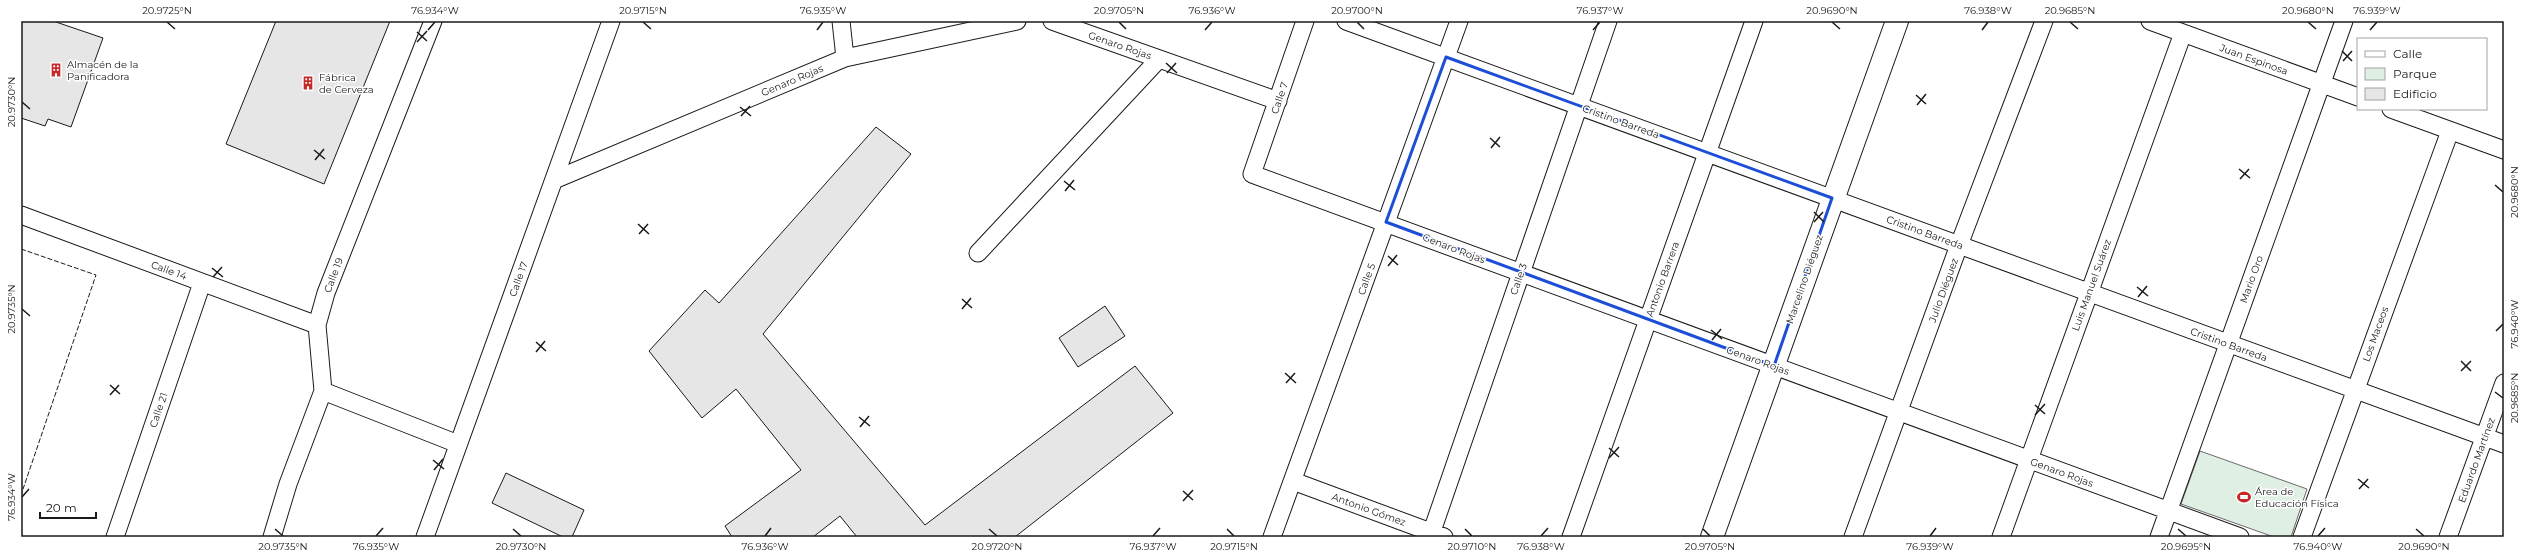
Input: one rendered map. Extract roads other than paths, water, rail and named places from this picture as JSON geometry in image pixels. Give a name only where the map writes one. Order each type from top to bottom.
[{"type":"street","name":"Calle 19","points":[[272,537],[288,484],[323,391],[317,325],[326,293],[433,21]]},
{"type":"street","name":"Calle 17","points":[[425,537],[611,21]]},
{"type":"street","points":[[841,21],[845,58]]},
{"type":"street","name":"Genaro Rojas","points":[[554,180],[845,58],[1017,21]]},
{"type":"street","name":"Genaro Rojas","points":[[1052,21],[1278,101]]},
{"type":"street","name":"Calle 7","points":[[1252,174],[1305,21]]},
{"type":"street","name":"Cristino Barreda","points":[[1346,21],[2504,444]]},
{"type":"street","name":"Calle 5","points":[[1272,537],[1459,21]]},
{"type":"street","name":"Calle 3","points":[[1435,536],[1520,272],[1608,21]]},
{"type":"street","name":"Antonio Barrera","points":[[1571,537],[1754,21]]},
{"type":"street","name":"Marcelino Diéguez","points":[[1712,537],[1774,366],[1832,198],[1897,21]]},
{"type":"street","name":"Julio Diéguez","points":[[1853,537],[1959,245],[2044,21]]},
{"type":"street","name":"Juan Espinosa","points":[[2150,21],[2357,97]]},
{"type":"street","name":"Mario Oro","points":[[2159,537],[2344,21]]},
{"type":"street","name":"Luis Manuel Suárez","points":[[2001,537],[2088,292],[2183,33]]},
{"type":"street","points":[[978,253],[1159,59]]},
{"type":"street","points":[[2393,110],[2504,150]]},
{"type":"street","name":"Los Maceos","points":[[2302,537],[2450,131]]},
{"type":"street","name":"Genaro Rojas","points":[[1252,174],[2240,537]]},
{"type":"street","name":"Calle 14","points":[[21,216],[317,325]]},
{"type":"street","name":"Calle 21","points":[[115,537],[202,282]]},
{"type":"street","name":"Eduardo Martínez","points":[[2448,537],[2504,383]]},
{"type":"street","points":[[323,391],[458,444]]},
{"type":"street","name":"Antonio Gómez","points":[[1293,481],[1435,536]]},
{"type":"place","name":"Almacén de la Panificadora","points":[[56,70]]},
{"type":"place","name":"Fábrica de Cerveza","points":[[308,83]]},
{"type":"place","name":"Área de Educación Física","points":[[2244,497]]}]
